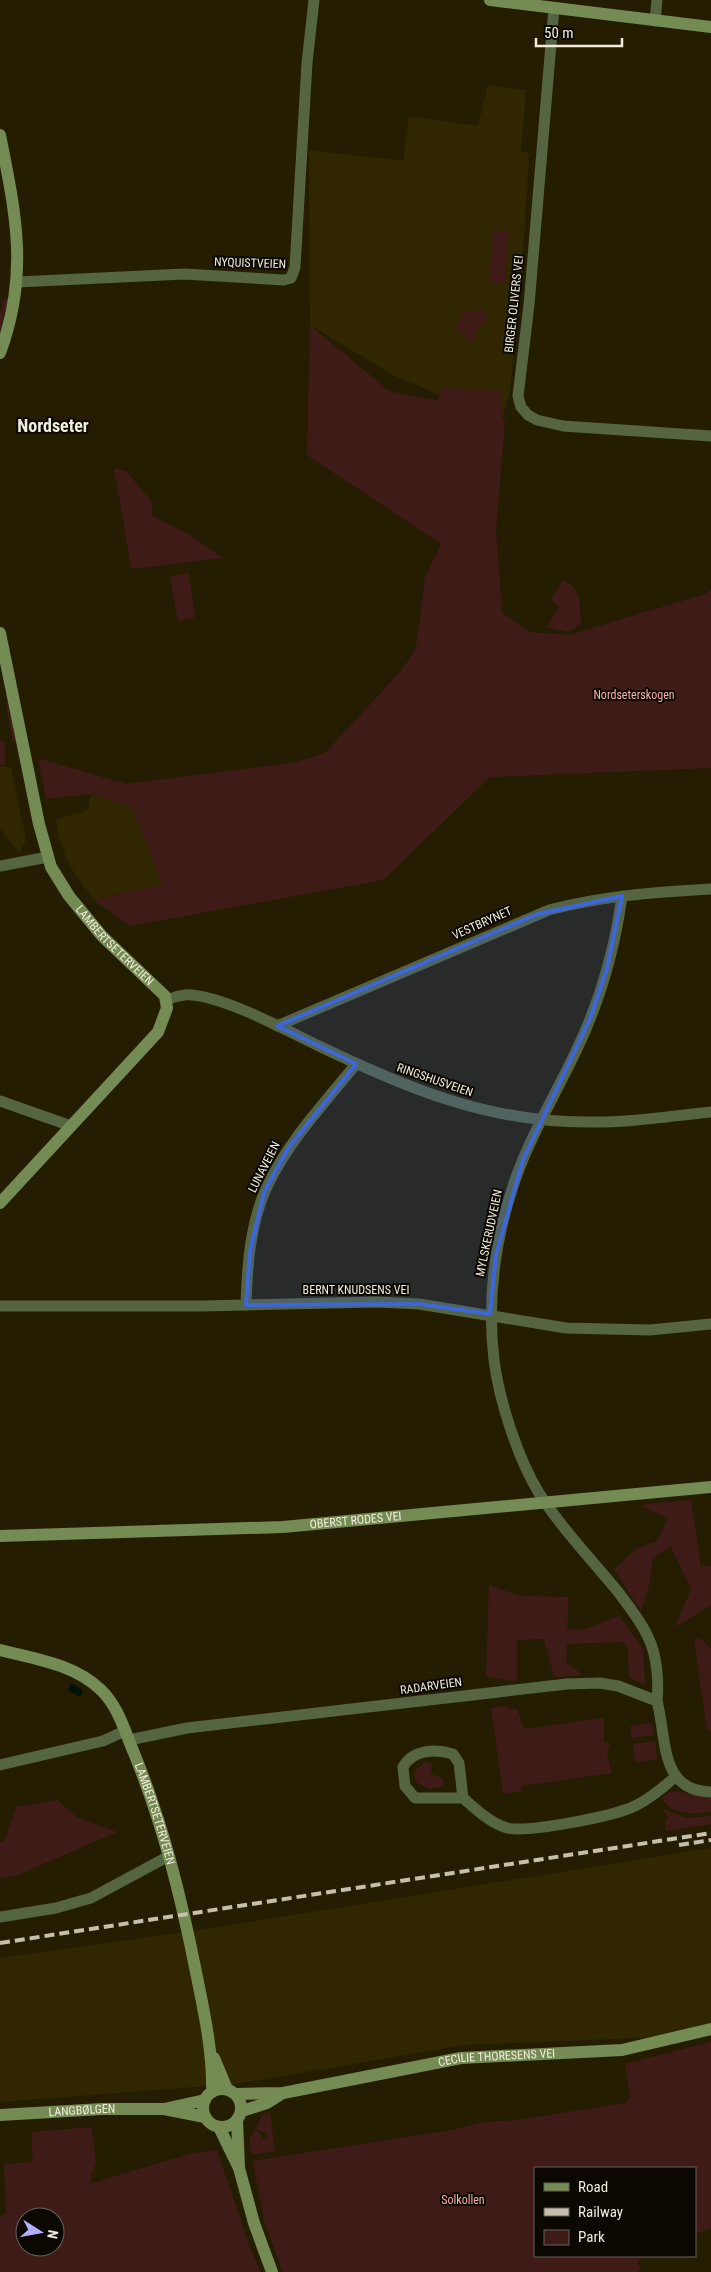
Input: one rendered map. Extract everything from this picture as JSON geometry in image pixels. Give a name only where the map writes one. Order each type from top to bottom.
[{"type":"main road","points":[[490,0],[711,27]]},
{"type":"main road","points":[[0,135],[17,228],[17,282],[0,353]]},
{"type":"main road","name":"LAMBERTSETERVEIEN","points":[[0,633],[39,824],[48,858],[65,891],[83,914],[108,942],[155,984],[166,1000]]},
{"type":"main road","points":[[0,1203],[158,1032],[166,1014],[166,1000]]},
{"type":"main road","name":"OBERST RODES VEI","points":[[0,1536],[283,1527],[711,1487]]},
{"type":"main road","name":"LAMBERTSETERVEIEN","points":[[0,1650],[69,1668],[87,1678],[110,1699],[127,1736],[170,1856],[181,1898],[212,2054],[208,2096]]},
{"type":"main road","name":"CECILIE THORESENS VEI","points":[[232,2092],[283,2093],[461,2058],[622,2050],[711,2029]]},
{"type":"main road","name":"LAMBERTSETERVEIEN","points":[[212,2054],[232,2092]]},
{"type":"main road","points":[[239,2116],[232,2125],[219,2127],[209,2122],[203,2111],[208,2096],[232,2092],[240,2099],[239,2168]]},
{"type":"main road","name":"CECILIE THORESENS VEI","points":[[239,2116],[268,2103],[283,2093]]},
{"type":"main road","name":"LANGBØLGEN","points":[[164,2109],[208,2096]]},
{"type":"main road","name":"LANGBØLGEN","points":[[0,2115],[86,2110],[164,2109],[205,2117]]},
{"type":"main road","points":[[219,2127],[239,2168],[252,2216],[272,2272]]},
{"type":"street","name":"NYQUISTVEIEN","points":[[17,282],[184,274],[284,280],[291,278],[295,267],[307,63],[314,0]]},
{"type":"street","points":[[655,21],[657,0]]},
{"type":"street","name":"BIRGER OLIVERS VEI","points":[[554,8],[529,305],[518,396],[521,406],[537,420],[563,426],[711,436]]},
{"type":"street","points":[[0,866],[48,858]]},
{"type":"street","name":"VESTBRYNET","points":[[277,1026],[537,914],[579,902],[622,896],[711,889]]},
{"type":"street","name":"MYLSKERUDVEIEN","points":[[622,896],[607,969],[590,1019],[523,1160],[506,1210],[496,1255],[490,1314],[494,1363],[505,1411],[515,1440],[538,1490],[565,1530],[634,1612],[648,1635],[659,1687],[657,1701]]},
{"type":"street","name":"RINGSHUSVEIEN","points":[[166,1000],[186,995],[208,998],[277,1026],[356,1064],[440,1098],[498,1113],[541,1120],[587,1122],[711,1112]]},
{"type":"street","name":"LUNAVEIEN","points":[[246,1305],[250,1251],[264,1192],[288,1148],[356,1064]]},
{"type":"street","points":[[0,1101],[71,1126]]},
{"type":"street","name":"BERNT KNUDSENS VEI","points":[[0,1306],[419,1304],[490,1314],[566,1328],[650,1330],[711,1324]]},
{"type":"street","name":"RADARVEIEN","points":[[0,1765],[127,1736],[567,1684],[613,1684],[657,1701]]},
{"type":"street","points":[[657,1701],[668,1761],[676,1776],[685,1786],[701,1792],[711,1792]]},
{"type":"street","points":[[463,1798],[459,1763],[454,1754],[442,1751],[421,1753],[412,1756],[403,1767],[405,1786],[415,1798],[463,1798],[478,1811],[499,1824],[520,1829],[625,1810],[657,1793],[676,1776]]},
{"type":"street","points":[[0,1917],[56,1908],[91,1898],[170,1856]]},
{"type":"highlighted area","points":[[622,896],[607,969],[590,1019],[523,1160],[496,1255],[490,1314],[419,1304],[246,1305],[250,1251],[264,1192],[288,1148],[356,1064],[277,1026],[537,914]]},
{"type":"shaded area","points":[[488,85],[526,90],[521,152],[529,153],[524,238],[510,392],[503,416],[440,395],[395,376],[310,325],[309,150],[403,161],[409,116],[478,126]]},
{"type":"shaded area","points":[[0,766],[11,767],[26,840],[19,853],[0,828]]},
{"type":"shaded area","points":[[91,794],[132,807],[162,884],[94,900],[69,865],[59,839],[56,819],[88,810]]},
{"type":"shaded area","points":[[71,1683],[83,1690],[80,1697],[68,1690]]},
{"type":"shaded area","points":[[711,1848],[711,2035],[465,2045],[235,2084],[0,2102],[0,1958],[206,1929]]},
{"type":"green space","points":[[493,230],[509,231],[505,283],[489,284]]},
{"type":"green space","points":[[4,299],[8,299],[0,333],[0,313]]},
{"type":"green space","points":[[485,310],[488,321],[478,329],[474,341],[465,342],[465,334],[459,334],[454,327],[459,323],[462,311]]},
{"type":"green space","name":"Nordseterskogen","points":[[310,325],[389,391],[437,401],[442,388],[502,390],[501,415],[505,421],[496,531],[502,613],[530,632],[569,635],[705,594],[711,590],[711,768],[490,777],[383,880],[130,926],[94,900],[162,884],[132,807],[91,794],[46,799],[38,758],[126,784],[292,763],[325,753],[401,671],[416,648],[425,577],[441,544],[307,455]]},
{"type":"green space","points":[[114,468],[126,471],[153,503],[151,515],[190,535],[223,558],[131,569]]},
{"type":"green space","points":[[189,573],[195,617],[178,621],[170,576]]},
{"type":"green space","points":[[563,580],[574,588],[580,605],[581,624],[568,632],[547,627],[559,606],[551,600]]},
{"type":"green space","points":[[9,702],[16,741],[13,742],[6,703]]},
{"type":"green space","points":[[0,740],[5,742],[5,765],[0,765]]},
{"type":"green space","points":[[691,1500],[701,1567],[711,1566],[711,1605],[675,1627],[691,1589],[671,1547],[653,1557],[649,1586],[641,1611],[614,1569],[638,1548],[657,1541],[668,1518],[640,1505]]},
{"type":"green space","points":[[489,1585],[521,1596],[569,1597],[567,1630],[587,1629],[619,1616],[643,1649],[645,1685],[629,1677],[628,1648],[624,1642],[567,1644],[566,1662],[583,1675],[554,1677],[544,1639],[517,1640],[517,1682],[486,1676]]},
{"type":"green space","points":[[699,1637],[711,1649],[711,1732],[707,1729],[694,1640]]},
{"type":"green space","points":[[509,1706],[510,1710],[517,1709],[524,1729],[604,1718],[604,1742],[610,1744],[607,1754],[612,1773],[521,1786],[521,1791],[503,1794],[491,1708]]},
{"type":"green space","points":[[652,1723],[654,1735],[632,1738],[630,1726]]},
{"type":"green space","points":[[655,1741],[657,1759],[635,1762],[633,1744]]},
{"type":"green space","points":[[424,1762],[432,1764],[430,1773],[443,1779],[443,1786],[429,1789],[416,1782],[414,1772]]},
{"type":"green space","points":[[672,1791],[711,1797],[711,1812],[685,1813],[673,1809],[662,1799],[665,1794]]},
{"type":"green space","points":[[57,1800],[77,1817],[117,1832],[18,1875],[0,1878],[0,1842],[4,1843],[16,1807]]},
{"type":"green space","points":[[661,1808],[685,1818],[711,1816],[711,1824],[666,1831],[665,1821],[669,1817]]},
{"type":"green space","name":"Solkollen","points":[[711,2042],[711,2228],[696,2234],[696,2167],[534,2167],[534,2257],[644,2257],[638,2261],[641,2270],[637,2272],[283,2272],[264,2221],[253,2161],[452,2130],[486,2122],[518,2120],[625,2103],[630,2097],[625,2064]]},
{"type":"green space","points":[[270,2111],[275,2151],[252,2155],[249,2139],[255,2130],[261,2134],[262,2140],[267,2139],[266,2133],[256,2129],[262,2115]]},
{"type":"green space","points":[[92,2127],[96,2162],[89,2184],[189,2154],[217,2150],[252,2253],[261,2272],[0,2272],[0,2216],[6,2214],[4,2164],[33,2162],[31,2132]]},
{"type":"railway","points":[[0,1943],[711,1833]]},
{"type":"railway","points":[[679,1845],[711,1840]]},
{"type":"district","name":"Nordseter","points":[[53,426]]}]
